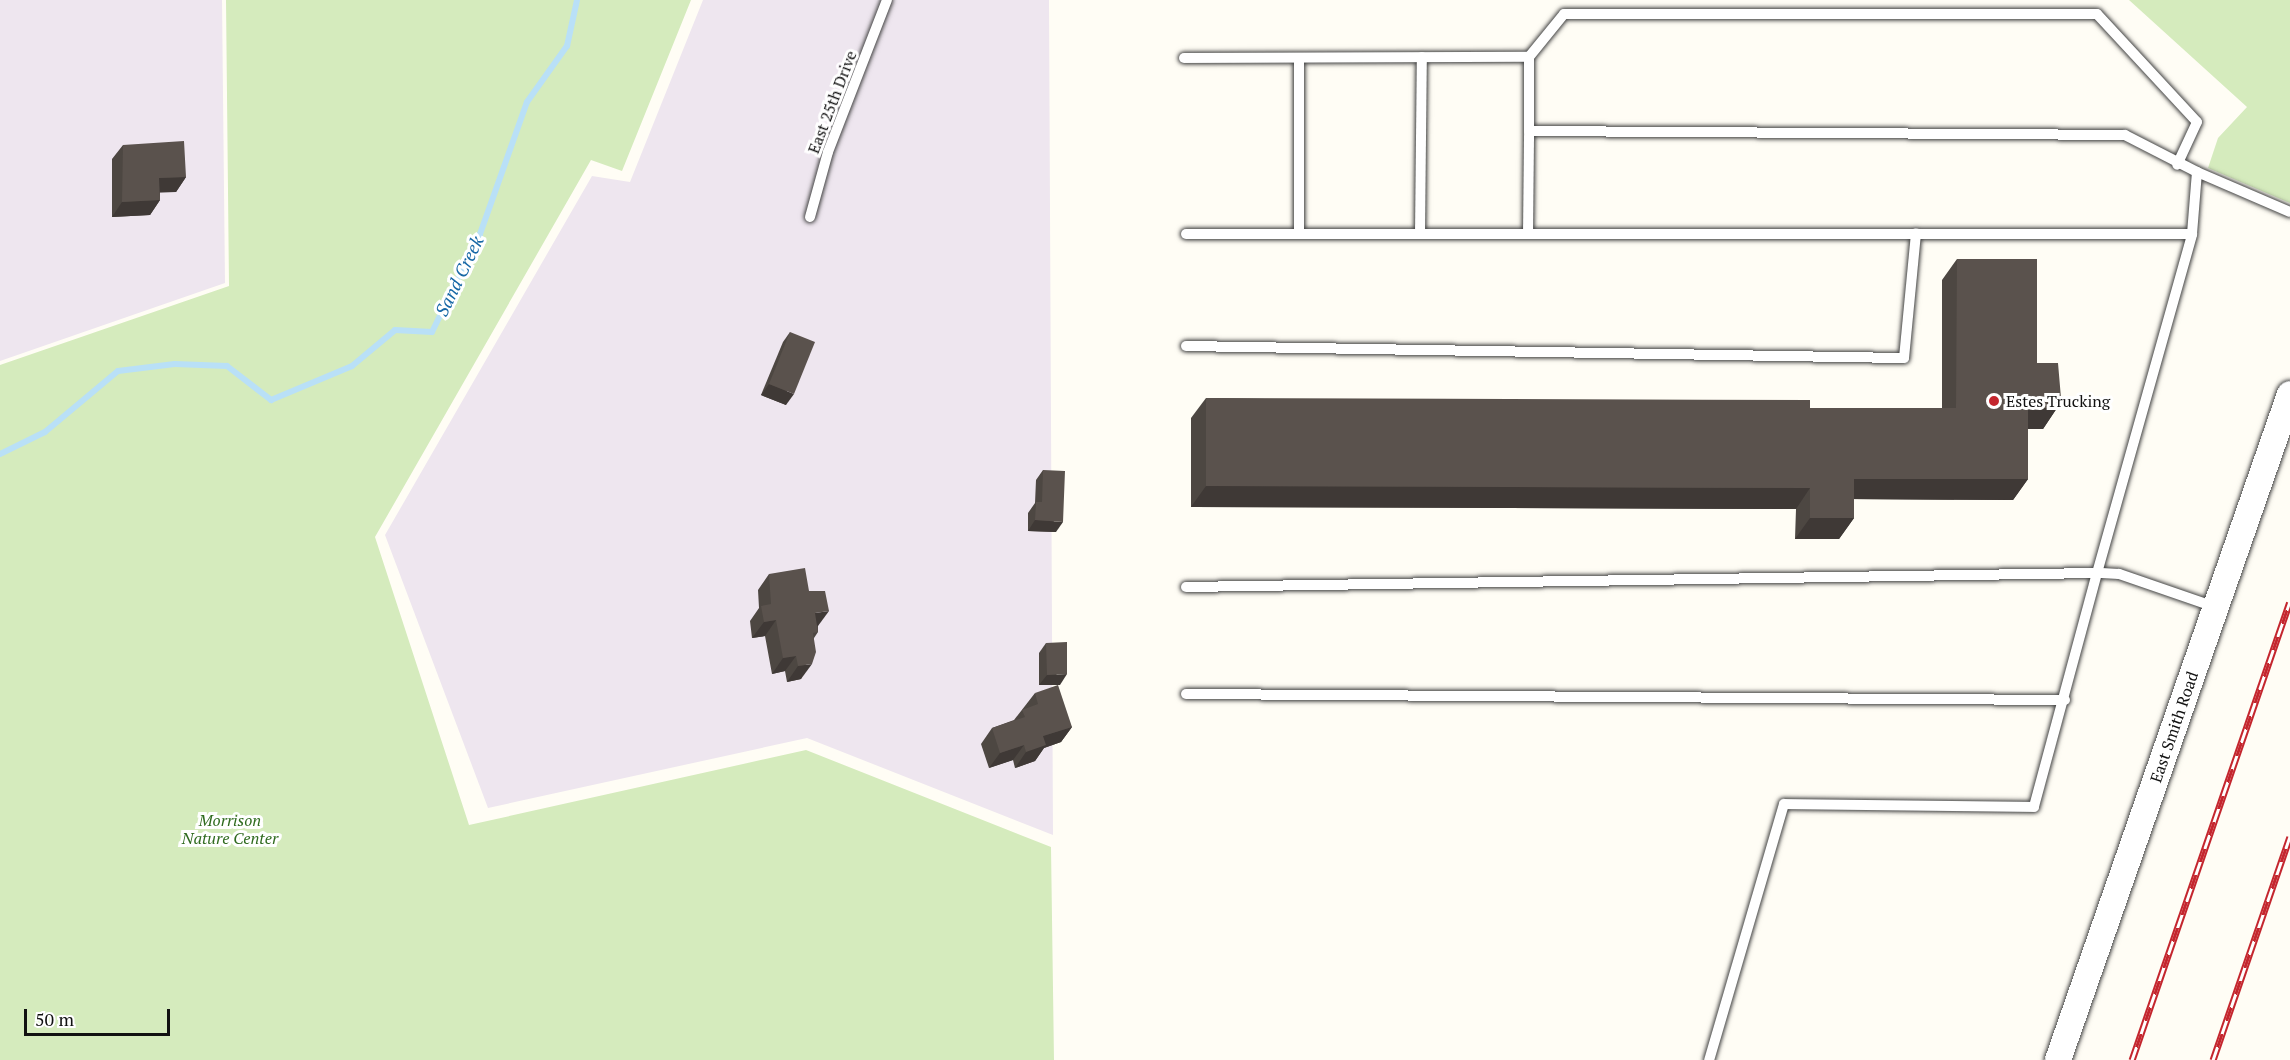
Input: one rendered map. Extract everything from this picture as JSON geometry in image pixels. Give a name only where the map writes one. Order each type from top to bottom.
[{"type":"street","name":"East Smith Road","points":[[2058,1060],[2290,394]]},
{"type":"lane","name":"East 25th Drive","points":[[810,217],[828,152],[888,0]]},
{"type":"lane","points":[[1528,234],[1529,57],[1564,14],[2097,14],[2197,122],[2177,165]]},
{"type":"lane","points":[[1420,234],[1422,57]]},
{"type":"lane","points":[[1184,58],[1529,57]]},
{"type":"lane","points":[[1299,59],[1299,234]]},
{"type":"lane","points":[[1529,131],[2125,135],[2177,165],[2290,212]]},
{"type":"lane","points":[[1709,1060],[1784,804],[2034,807],[2192,234],[2197,172]]},
{"type":"lane","points":[[1185,234],[2192,234]]},
{"type":"lane","points":[[1185,346],[1904,358],[1916,234]]},
{"type":"lane","points":[[1185,586],[2097,573],[2119,574],[2215,608]]},
{"type":"lane","points":[[1185,694],[2065,700]]},
{"type":"shaded area","points":[[0,0],[222,0],[225,283],[0,361]]},
{"type":"shaded area","points":[[703,0],[1049,0],[1053,835],[807,738],[488,808],[385,535],[592,176],[630,182]]},
{"type":"green space","name":"Morrison Nature Center","points":[[226,0],[691,0],[622,171],[591,160],[375,537],[469,825],[806,750],[1051,847],[1054,1060],[0,1060],[0,365],[229,286]]},
{"type":"green space","points":[[2129,0],[2290,0],[2290,203],[2208,168],[2218,138],[2247,107]]},
{"type":"building","points":[[184,141],[186,177],[159,178],[160,200],[122,202],[123,145]]},
{"type":"building","points":[[1957,259],[2037,259],[2037,363],[2058,363],[2061,398],[2057,398],[2057,408],[2028,408],[2028,479],[1854,479],[1854,518],[1810,518],[1810,488],[1206,486],[1206,398],[1810,400],[1810,408],[1956,408]]},
{"type":"building","points":[[790,332],[815,342],[794,394],[769,384]]},
{"type":"building","points":[[1043,470],[1065,471],[1063,522],[1035,520],[1036,502],[1042,502]]},
{"type":"building","points":[[805,568],[809,591],[825,591],[829,611],[815,613],[818,632],[813,633],[816,652],[812,664],[798,666],[796,656],[783,658],[776,620],[764,622],[761,606],[771,604],[769,574]]},
{"type":"building","points":[[1067,642],[1067,674],[1047,675],[1046,643]]},
{"type":"building","points":[[1058,685],[1072,727],[1043,736],[1046,745],[1026,752],[1024,745],[1000,753],[992,728],[1025,717],[1022,710],[1038,704],[1035,693]]},
{"type":"waterway","name":"Sand Creek","points":[[0,454],[45,432],[118,371],[175,364],[227,366],[271,400],[352,366],[395,330],[432,332],[480,234],[527,102],[567,46],[577,0]]},
{"type":"railway","points":[[2132,1060],[2290,602]]},
{"type":"railway","points":[[2213,1060],[2290,837]]},
{"type":"place","name":"Estes Trucking","points":[[1994,401]]}]
